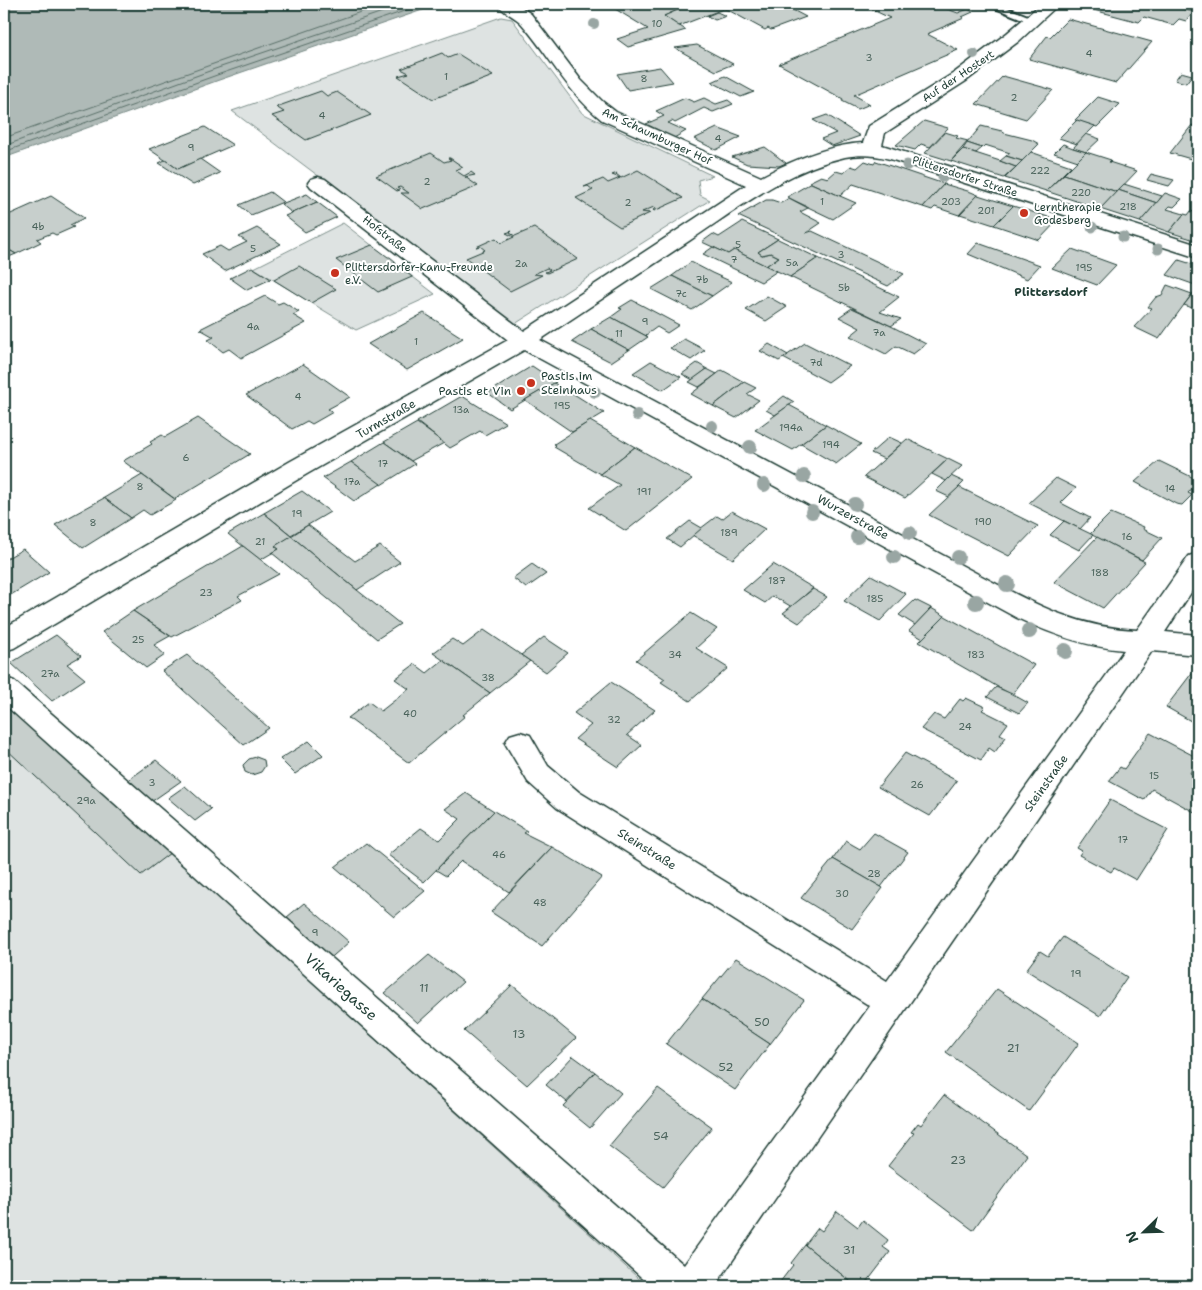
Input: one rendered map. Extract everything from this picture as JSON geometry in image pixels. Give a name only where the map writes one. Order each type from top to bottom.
[{"type":"street","name":"Am Schaumburger Hof","points":[[506,4],[526,19],[581,92],[598,109],[609,116],[761,185]]},
{"type":"street","name":"Auf der Hostert","points":[[871,149],[876,130],[960,77],[1051,4]]},
{"type":"street","name":"Plittersdorfer Straße","points":[[761,185],[831,156],[848,151],[871,149],[897,154],[1198,252]]},
{"type":"street","name":"Hofstraße","points":[[318,183],[523,341]]},
{"type":"street","name":"Turmstraße","points":[[4,641],[298,468],[523,341],[761,185]]},
{"type":"street","name":"Wurzerstraße","points":[[523,341],[543,349],[1034,615],[1056,625],[1106,638],[1198,645]]},
{"type":"street","name":"Steinstraße","points":[[692,1286],[1198,562]]},
{"type":"street","name":"Vikariegasse","points":[[4,688],[679,1286]]},
{"type":"street","name":"Steinstraße","points":[[520,744],[538,774],[568,800],[892,1002]]},
{"type":"lane","points":[[990,4],[1033,20]]},
{"type":"shaded area","points":[[501,17],[512,19],[582,113],[713,176],[698,180],[700,195],[710,200],[515,324],[232,111]]},
{"type":"shaded area","name":"Plittersdorfer-Kanu-Freunde e.V.","points":[[343,223],[435,294],[356,330],[254,268]]},
{"type":"shaded area","points":[[4,702],[647,1286],[4,1286]]},
{"type":"water","points":[[4,4],[440,4],[219,80],[4,158]]},
{"type":"building","points":[[607,4],[670,4],[680,9],[664,16],[686,30],[628,47],[617,39],[648,29]]},
{"type":"building","points":[[670,4],[797,4],[789,8],[806,17],[771,30],[768,28],[765,30],[723,9],[679,26],[664,16],[680,9]]},
{"type":"building","points":[[860,4],[934,4],[958,13],[968,9],[973,12],[962,17],[964,18],[927,34],[958,50],[854,95],[870,104],[858,109],[779,64],[890,18]]},
{"type":"building","points":[[1085,4],[1154,4],[1194,12],[1186,21],[1179,19],[1173,25],[1144,17],[1139,22],[1082,7]]},
{"type":"building","points":[[717,12],[726,16],[715,20],[707,16]]},
{"type":"building","points":[[1068,19],[1152,42],[1116,83],[1029,59],[1047,36],[1050,37]]},
{"type":"building","points":[[697,45],[733,64],[716,71],[675,48]]},
{"type":"building","points":[[442,53],[448,58],[458,54],[493,76],[433,99],[398,76],[409,73],[401,69]]},
{"type":"building","points":[[660,67],[673,82],[628,90],[617,74]]},
{"type":"building","points":[[1181,72],[1192,75],[1186,83],[1175,80]]},
{"type":"building","points":[[725,76],[754,92],[741,97],[712,82]]},
{"type":"building","points":[[1003,76],[1053,90],[1026,119],[976,104]]},
{"type":"building","points":[[321,91],[327,96],[337,92],[371,115],[306,140],[272,116],[284,112],[276,107]]},
{"type":"building","points":[[1098,97],[1120,104],[1097,127],[1075,120]]},
{"type":"building","points":[[685,98],[694,102],[704,98],[716,104],[728,100],[733,104],[713,112],[704,108],[675,123],[672,121],[668,123],[686,131],[674,138],[646,124],[664,116],[656,111]]},
{"type":"building","points":[[827,115],[860,136],[832,146],[821,139],[836,133],[813,120]]},
{"type":"building","points":[[1077,120],[1095,126],[1077,144],[1059,138]]},
{"type":"building","points":[[924,121],[948,128],[930,147],[921,144],[915,150],[896,145]]},
{"type":"building","points":[[1192,125],[1198,127],[1198,161],[1170,153]]},
{"type":"building","points":[[981,126],[1032,140],[1039,144],[1022,161],[1006,156],[1010,153],[985,145],[982,148],[967,143]]},
{"type":"building","points":[[205,127],[233,145],[178,169],[149,149]]},
{"type":"building","points":[[717,128],[741,137],[716,150],[694,139]]},
{"type":"building","points":[[945,132],[958,136],[956,138],[968,141],[951,161],[925,153]]},
{"type":"building","points":[[1086,134],[1100,139],[1086,152],[1073,148]]},
{"type":"building","points":[[967,143],[982,148],[976,153],[963,149]]},
{"type":"building","points":[[1063,144],[1086,152],[1078,161],[1054,153]]},
{"type":"building","points":[[765,147],[786,163],[779,166],[747,164],[732,157]]},
{"type":"building","points":[[963,149],[1016,167],[1004,178],[951,161]]},
{"type":"building","points":[[1031,152],[1071,166],[1046,191],[1005,178]]},
{"type":"building","points":[[1086,152],[1137,171],[1117,192],[1064,174]]},
{"type":"building","points":[[431,153],[444,162],[451,160],[448,158],[450,158],[463,167],[455,170],[464,176],[471,172],[475,175],[465,177],[478,186],[423,209],[401,193],[409,193],[400,187],[397,188],[400,190],[397,191],[376,176]]},
{"type":"building","points":[[1006,156],[1022,161],[1016,167],[1000,161]]},
{"type":"building","points":[[200,159],[220,173],[193,185],[159,163],[165,160],[178,169]]},
{"type":"building","points":[[865,161],[874,164],[876,161],[944,184],[923,207],[853,184],[840,196],[809,182],[821,176],[828,178],[836,171],[843,173],[851,166],[857,168]]},
{"type":"building","points":[[638,170],[683,198],[654,211],[656,208],[654,207],[642,212],[650,213],[620,227],[576,198],[593,190],[588,186],[584,187],[603,179],[608,183],[620,178],[612,175],[617,173],[621,178]]},
{"type":"building","points":[[1064,174],[1117,192],[1100,209],[1046,191]]},
{"type":"building","points":[[1151,174],[1174,180],[1169,186],[1147,180]]},
{"type":"building","points":[[811,183],[856,203],[833,219],[787,197]]},
{"type":"building","points":[[944,184],[978,195],[959,215],[935,207],[932,210],[923,207]]},
{"type":"building","points":[[1124,184],[1162,196],[1157,203],[1118,190]]},
{"type":"building","points":[[1118,190],[1157,203],[1140,222],[1100,209]]},
{"type":"building","points":[[270,192],[283,202],[251,215],[239,205]]},
{"type":"building","points":[[1165,193],[1182,199],[1174,207],[1170,206],[1167,209],[1184,214],[1169,232],[1140,222]]},
{"type":"building","points":[[307,194],[317,202],[292,213],[281,204]]},
{"type":"building","points":[[978,195],[1013,206],[994,225],[960,214]]},
{"type":"building","points":[[51,196],[84,218],[70,225],[74,227],[56,235],[52,233],[37,239],[41,242],[16,254],[4,247],[4,217]]},
{"type":"building","points":[[789,198],[808,208],[800,212],[821,223],[806,233],[812,231],[904,274],[888,286],[738,216],[766,200],[781,203]]},
{"type":"building","points":[[317,202],[337,217],[305,232],[285,216]]},
{"type":"building","points":[[1013,206],[1058,220],[1039,240],[994,225]]},
{"type":"building","points":[[1191,211],[1198,213],[1198,241],[1169,232],[1184,214],[1188,215]]},
{"type":"building","points":[[742,222],[778,239],[758,252],[762,255],[771,253],[779,257],[766,266],[734,250],[728,254],[702,242],[713,234],[719,237]]},
{"type":"building","points":[[257,228],[281,244],[225,271],[202,254],[220,246],[228,251],[247,242],[239,237]]},
{"type":"building","points":[[534,228],[578,259],[547,273],[545,272],[550,270],[547,268],[534,274],[542,275],[510,291],[466,258],[485,250],[480,246],[476,247],[496,238],[501,243],[514,237],[506,233],[512,231],[510,233],[515,236]]},
{"type":"building","points":[[778,239],[818,258],[790,277],[766,266],[779,257],[771,253],[762,255],[758,252]]},
{"type":"building","points":[[978,243],[1040,265],[1027,279],[968,254]]},
{"type":"building","points":[[372,245],[390,257],[412,277],[378,292],[336,260]]},
{"type":"building","points":[[4,247],[16,254],[4,259]]},
{"type":"building","points":[[713,247],[728,254],[734,250],[777,271],[761,282],[703,254]]},
{"type":"building","points":[[1072,249],[1116,265],[1097,285],[1052,268]]},
{"type":"building","points":[[818,258],[899,297],[880,312],[901,319],[891,326],[790,277]]},
{"type":"building","points":[[1179,260],[1198,266],[1198,286],[1167,275]]},
{"type":"building","points":[[691,262],[732,282],[712,296],[672,276]]},
{"type":"building","points":[[299,266],[336,289],[311,303],[274,280]]},
{"type":"building","points":[[252,267],[271,279],[247,290],[230,278]]},
{"type":"building","points":[[672,276],[712,296],[692,310],[651,289]]},
{"type":"building","points":[[1167,285],[1192,294],[1159,339],[1134,327],[1152,308],[1148,307],[1156,297],[1162,295]]},
{"type":"building","points":[[1198,287],[1198,310],[1184,305]]},
{"type":"building","points":[[265,296],[278,304],[283,302],[299,312],[293,315],[306,323],[241,358],[229,349],[223,352],[208,340],[214,337],[200,329]]},
{"type":"building","points":[[767,296],[787,307],[766,321],[746,310]]},
{"type":"building","points":[[632,300],[679,325],[667,333],[657,327],[646,335],[648,337],[611,317],[622,309],[619,308]]},
{"type":"building","points":[[852,308],[926,344],[913,354],[896,346],[886,354],[850,336],[860,328],[839,317]]},
{"type":"building","points":[[424,313],[463,338],[407,370],[368,344]]},
{"type":"building","points":[[611,317],[648,337],[629,350],[591,329]]},
{"type":"building","points":[[591,329],[629,350],[611,362],[572,342]]},
{"type":"building","points":[[684,339],[705,350],[691,360],[670,348]]},
{"type":"building","points":[[805,343],[850,366],[828,382],[783,358]]},
{"type":"building","points":[[769,344],[788,355],[779,361],[760,351]]},
{"type":"building","points":[[651,361],[681,377],[663,390],[633,373]]},
{"type":"building","points":[[697,363],[707,369],[693,380],[682,374]]},
{"type":"building","points":[[303,364],[350,397],[328,409],[333,412],[312,424],[307,421],[292,429],[246,395]]},
{"type":"building","points":[[532,366],[556,382],[510,409],[488,393]]},
{"type":"building","points":[[707,369],[717,374],[699,387],[689,382]]},
{"type":"building","points":[[722,370],[744,382],[713,406],[691,394]]},
{"type":"building","points":[[744,382],[756,388],[747,394],[759,400],[736,418],[713,406]]},
{"type":"building","points":[[554,383],[604,413],[572,432],[525,400]]},
{"type":"building","points":[[462,396],[506,423],[485,435],[480,431],[450,448],[417,422]]},
{"type":"building","points":[[784,396],[794,402],[775,415],[766,410]]},
{"type":"building","points":[[789,405],[826,425],[793,450],[755,430]]},
{"type":"building","points":[[198,418],[250,454],[175,499],[123,461],[152,444],[150,442],[162,435],[165,437]]},
{"type":"building","points":[[590,421],[635,447],[600,474],[554,447],[556,445],[554,444]]},
{"type":"building","points":[[417,423],[444,443],[411,461],[384,442]]},
{"type":"building","points":[[826,425],[861,444],[836,464],[801,444]]},
{"type":"building","points":[[889,437],[902,443],[884,459],[871,453]]},
{"type":"building","points":[[907,439],[948,459],[905,498],[864,477]]},
{"type":"building","points":[[384,442],[415,464],[381,485],[351,462]]},
{"type":"building","points":[[635,447],[692,479],[626,531],[589,508],[620,485],[600,474]]},
{"type":"building","points":[[948,459],[962,466],[946,481],[932,474]]},
{"type":"building","points":[[1159,461],[1198,480],[1188,493],[1192,495],[1182,505],[1176,504],[1135,482]]},
{"type":"building","points":[[351,462],[381,484],[354,501],[323,478]]},
{"type":"building","points":[[142,475],[176,500],[150,515],[143,510],[131,518],[104,498]]},
{"type":"building","points":[[951,476],[964,482],[949,497],[936,491]]},
{"type":"building","points":[[1056,478],[1076,488],[1061,503],[1090,518],[1080,529],[1029,503]]},
{"type":"building","points":[[959,487],[1038,526],[1009,556],[929,515]]},
{"type":"building","points":[[302,491],[330,512],[291,535],[264,513]]},
{"type":"building","points":[[104,498],[131,518],[83,548],[55,525]]},
{"type":"building","points":[[732,511],[765,529],[733,559],[692,535],[717,516],[722,519]]},
{"type":"building","points":[[264,513],[292,536],[275,546],[279,549],[260,560],[228,534]]},
{"type":"building","points":[[1111,513],[1144,527],[1143,529],[1162,538],[1142,560],[1090,534]]},
{"type":"building","points":[[690,521],[702,528],[680,547],[667,539]]},
{"type":"building","points":[[1064,521],[1093,535],[1079,550],[1050,535]]},
{"type":"building","points":[[308,525],[355,561],[380,546],[400,562],[357,590],[291,536]]},
{"type":"building","points":[[291,536],[400,624],[377,639],[272,553],[279,549],[275,546]]},
{"type":"building","points":[[1097,537],[1145,562],[1103,608],[1054,582]]},
{"type":"building","points":[[243,546],[279,574],[238,596],[242,600],[172,637],[133,611]]},
{"type":"building","points":[[23,549],[49,572],[4,599],[4,560]]},
{"type":"building","points":[[532,564],[546,574],[526,588],[513,578]]},
{"type":"building","points":[[773,564],[813,588],[792,607],[773,596],[765,603],[743,590]]},
{"type":"building","points":[[871,575],[906,594],[880,621],[844,601]]},
{"type":"building","points":[[813,589],[827,597],[799,623],[783,613]]},
{"type":"building","points":[[915,600],[931,608],[915,625],[899,615]]},
{"type":"building","points":[[931,608],[945,616],[923,639],[909,631]]},
{"type":"building","points":[[133,611],[170,636],[154,645],[165,655],[146,668],[102,632]]},
{"type":"building","points":[[691,613],[717,629],[696,648],[728,668],[690,701],[661,682],[665,679],[636,660]]},
{"type":"building","points":[[945,616],[1034,665],[1012,695],[919,642]]},
{"type":"building","points":[[484,630],[530,661],[490,693],[433,653],[452,639],[463,646]]},
{"type":"building","points":[[56,635],[81,656],[67,664],[85,679],[52,701],[11,663]]},
{"type":"building","points":[[544,637],[568,653],[546,672],[521,655]]},
{"type":"building","points":[[187,655],[269,728],[244,745],[162,671]]},
{"type":"building","points":[[443,660],[490,693],[409,763],[348,718],[369,702],[381,711],[409,689],[395,679],[415,664],[427,673]]},
{"type":"building","points":[[1198,665],[1198,725],[1166,707]]},
{"type":"building","points":[[611,682],[655,710],[627,735],[642,745],[618,767],[575,739],[591,725],[574,713]]},
{"type":"building","points":[[996,687],[1028,703],[1019,713],[987,697]]},
{"type":"building","points":[[966,698],[985,707],[982,710],[1008,723],[1000,734],[1006,737],[995,752],[989,748],[981,760],[921,729],[934,714],[944,719],[960,699],[963,701]]},
{"type":"building","points":[[4,702],[170,853],[141,875],[4,747]]},
{"type":"building","points":[[1150,733],[1198,758],[1190,773],[1198,777],[1198,814],[1152,789],[1144,800],[1109,781],[1120,767],[1124,769]]},
{"type":"building","points":[[309,741],[323,755],[295,774],[280,759]]},
{"type":"building","points":[[905,753],[957,781],[930,816],[878,787]]},
{"type":"building","points":[[256,757],[264,760],[265,766],[261,772],[252,775],[245,772],[243,765],[249,759]]},
{"type":"building","points":[[156,760],[181,781],[148,804],[124,783]]},
{"type":"building","points":[[185,786],[211,809],[195,821],[168,798]]},
{"type":"building","points":[[466,793],[494,811],[424,882],[388,855],[421,828],[439,840],[460,819],[445,809]]},
{"type":"building","points":[[1110,800],[1168,830],[1136,880],[1114,868],[1111,872],[1079,855],[1082,851],[1077,848]]},
{"type":"building","points":[[494,811],[527,831],[524,833],[552,847],[509,892],[461,861],[446,876],[436,870]]},
{"type":"building","points":[[874,833],[908,852],[881,887],[833,859],[846,841],[860,849]]},
{"type":"building","points":[[366,843],[425,891],[394,917],[335,867]]},
{"type":"building","points":[[552,847],[602,877],[542,946],[491,912]]},
{"type":"building","points":[[833,859],[883,888],[852,929],[801,898]]},
{"type":"building","points":[[304,903],[349,942],[326,962],[281,922]]},
{"type":"building","points":[[1063,937],[1127,977],[1100,1016],[1026,970],[1040,951],[1048,956]]},
{"type":"building","points":[[429,955],[463,982],[418,1023],[385,993]]},
{"type":"building","points":[[736,958],[804,1000],[770,1044],[702,999]]},
{"type":"building","points":[[512,985],[576,1038],[527,1085],[464,1031]]},
{"type":"building","points":[[997,989],[1079,1043],[1029,1111],[946,1052]]},
{"type":"building","points":[[702,999],[770,1044],[735,1090],[666,1044]]},
{"type":"building","points":[[573,1056],[595,1072],[567,1102],[546,1085]]},
{"type":"building","points":[[595,1072],[621,1093],[590,1128],[563,1106]]},
{"type":"building","points":[[658,1088],[712,1127],[663,1187],[609,1146]]},
{"type":"building","points":[[944,1095],[1027,1155],[973,1230],[888,1166],[914,1133],[911,1132],[918,1123],[921,1125]]},
{"type":"building","points":[[837,1211],[858,1227],[863,1220],[888,1240],[883,1247],[890,1252],[864,1286],[856,1286],[805,1245],[818,1228],[822,1231]]},
{"type":"building","points":[[805,1245],[856,1286],[777,1286]]},
{"type":"place","name":"Lerntherapie Godesberg","points":[[1024,213]]},
{"type":"place","name":"Plittersdorfer-Kanu-Freunde e.V.","points":[[335,273]]},
{"type":"place","name":"Pastis im Steinhaus","points":[[531,383]]},
{"type":"place","name":"Pastis et Vin","points":[[521,391]]},
{"type":"district","name":"Plittersdorf","points":[[1051,292]]}]
